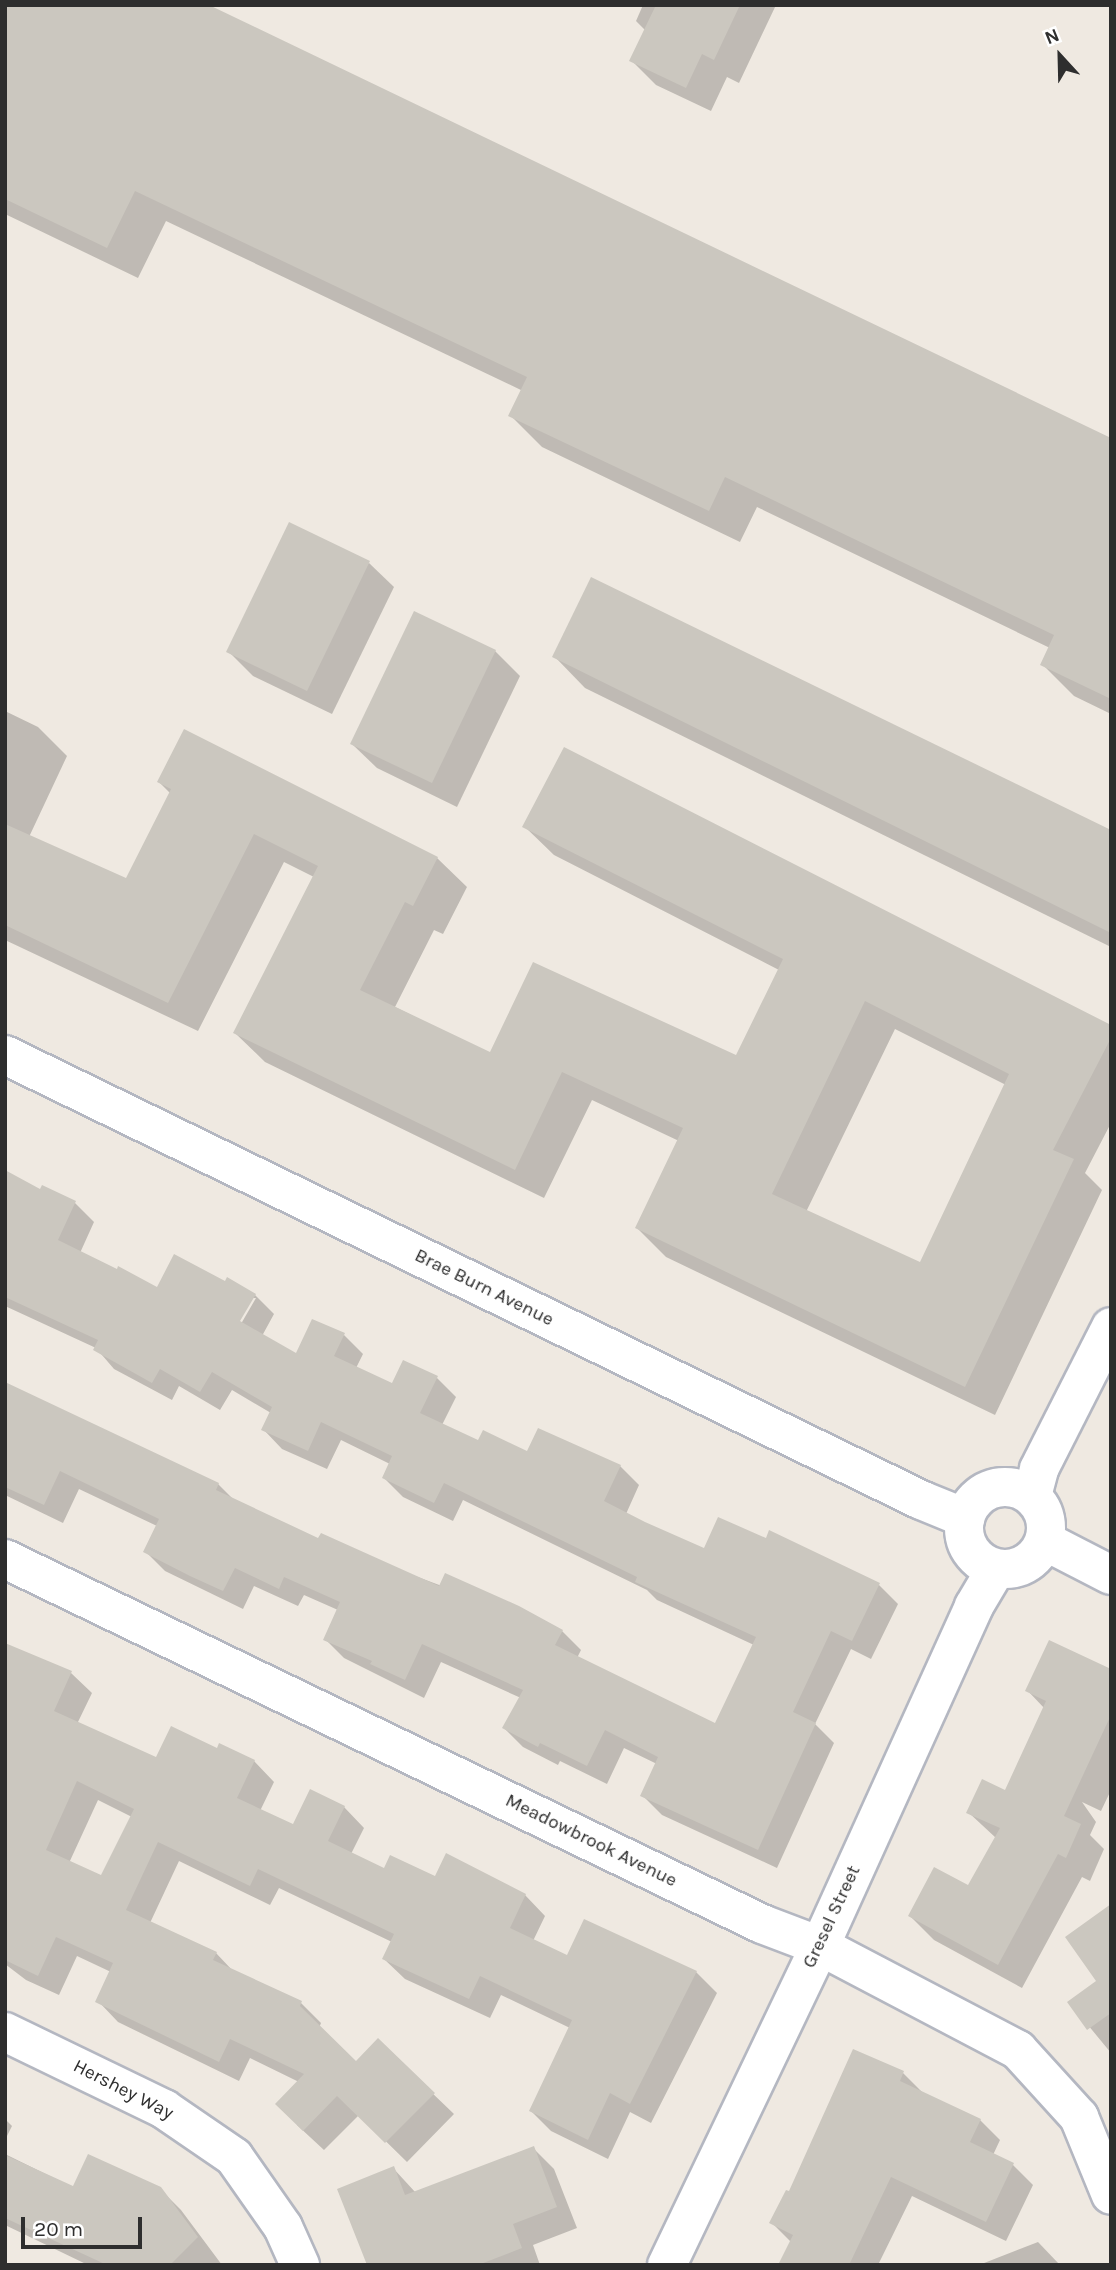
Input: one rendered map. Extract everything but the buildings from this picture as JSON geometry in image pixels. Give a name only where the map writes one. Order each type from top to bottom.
[{"type":"street","name":"Brae Burn Avenue","points":[[5,1055],[921,1500],[965,1518]]},
{"type":"street","points":[[1032,1496],[1039,1469],[1111,1326]]},
{"type":"street","points":[[992,1489],[1020,1489],[1032,1496],[1045,1517],[1045,1541],[1037,1554],[1025,1564],[1011,1569],[996,1569],[986,1565],[969,1550],[965,1540],[965,1518],[974,1500],[992,1489]]},
{"type":"street","points":[[1045,1541],[1111,1575]]},
{"type":"street","name":"Meadowbrook Avenue","points":[[5,1559],[762,1924],[820,1946],[1018,2050],[1079,2117],[1111,2195]]},
{"type":"street","name":"Gresel Street","points":[[667,2265],[820,1946],[974,1606],[996,1569]]},
{"type":"street","name":"Hershey Way","points":[[5,2032],[164,2109],[234,2157],[282,2227],[300,2265]]}]
